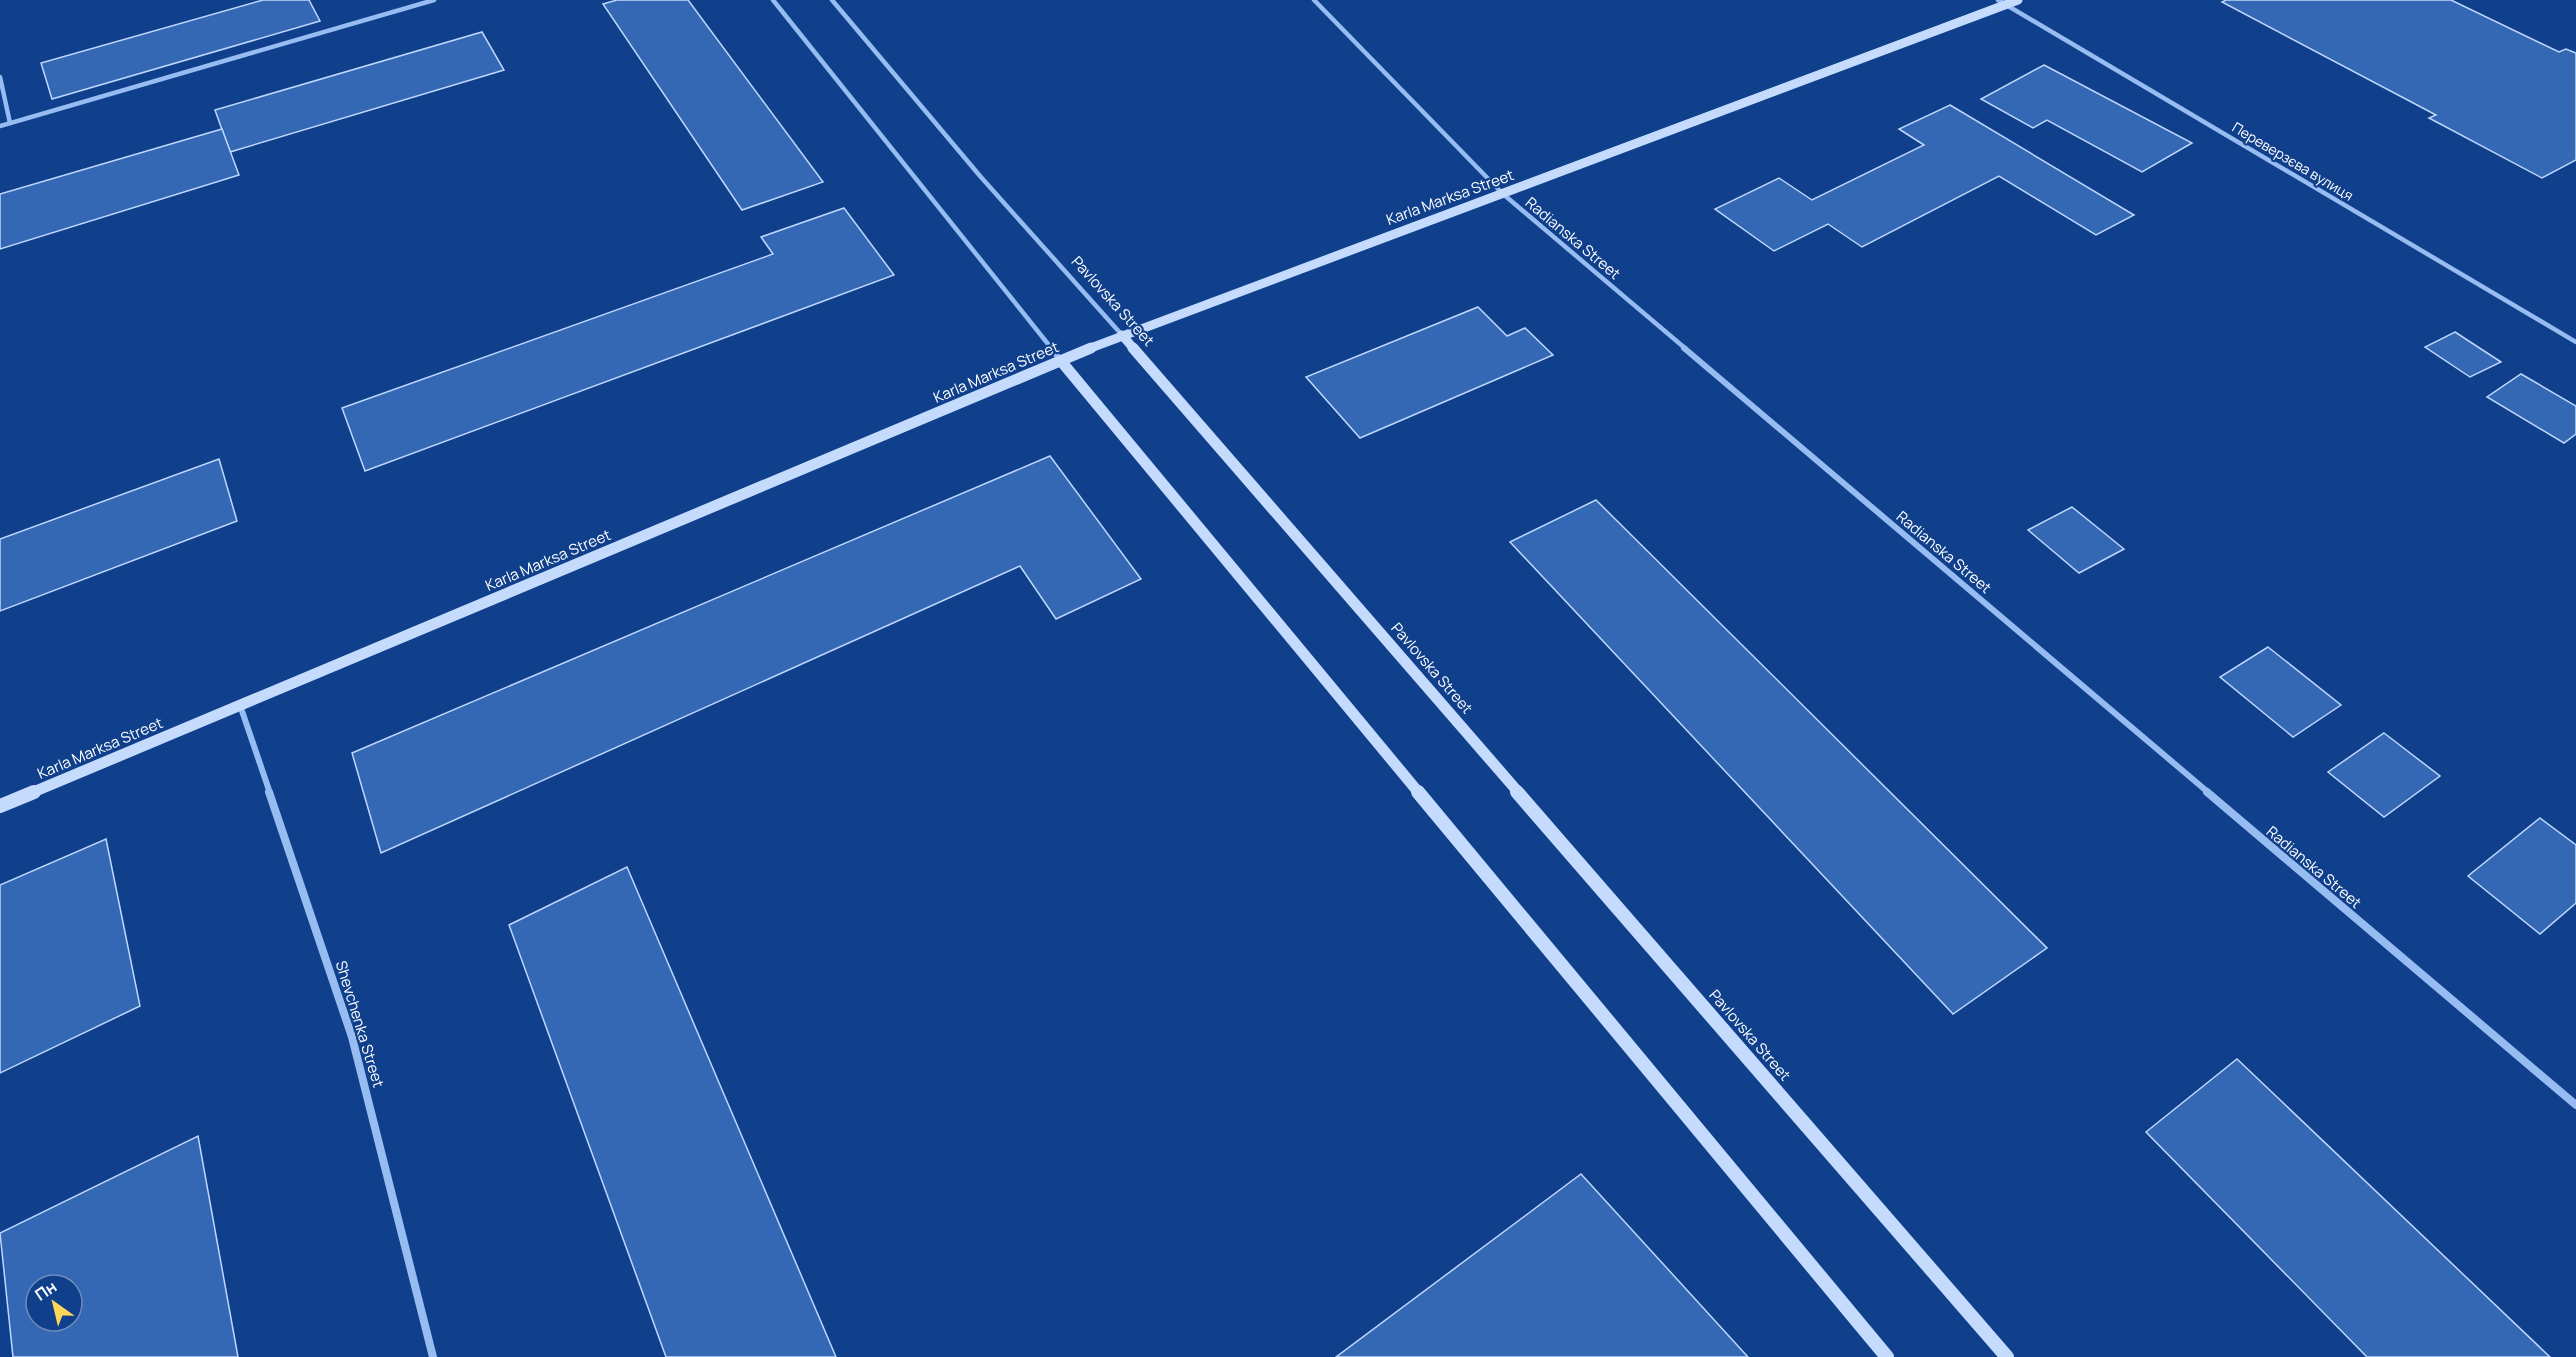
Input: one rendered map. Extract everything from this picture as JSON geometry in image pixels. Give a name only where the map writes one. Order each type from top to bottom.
[{"type":"street","points":[[0,126],[434,0]]},
{"type":"street","points":[[773,0],[1061,361],[1887,1357]]},
{"type":"street","name":"Pavlovska Street","points":[[832,0],[980,176],[1122,335],[2007,1357]]},
{"type":"street","name":"Radianska Street","points":[[1314,0],[1503,194],[2576,1105]]},
{"type":"street","name":"Karla Marksa Street","points":[[0,806],[1122,335],[1503,194],[2001,2],[2018,0]]},
{"type":"street","name":"Переверзєва вулиця","points":[[2001,2],[2576,342]]},
{"type":"street","points":[[0,76],[10,123]]},
{"type":"street","name":"Shevchenka Street","points":[[240,705],[352,1037],[433,1357]]},
{"type":"building","points":[[263,0],[309,0],[320,21],[52,99],[41,63]]},
{"type":"building","points":[[617,0],[688,0],[823,182],[742,210],[603,4]]},
{"type":"building","points":[[2226,0],[2451,0],[2559,52],[2566,49],[2576,53],[2576,160],[2542,178],[2429,118],[2436,115],[2222,2]]},
{"type":"building","points":[[482,32],[504,70],[230,152],[215,110]]},
{"type":"building","points":[[2044,65],[2192,143],[2142,172],[2047,120],[2033,128],[1981,99]]},
{"type":"building","points":[[1950,105],[2134,215],[2096,235],[1999,176],[1862,247],[1828,224],[1774,251],[1715,209],[1779,178],[1812,200],[1924,145],[1899,129]]},
{"type":"building","points":[[222,129],[239,175],[0,249],[0,194]]},
{"type":"building","points":[[844,208],[894,275],[365,471],[342,408],[773,254],[761,237]]},
{"type":"building","points":[[1478,307],[1507,336],[1525,328],[1553,355],[1360,438],[1306,377]]},
{"type":"building","points":[[2455,332],[2501,362],[2470,377],[2425,347]]},
{"type":"building","points":[[2521,374],[2576,406],[2576,434],[2564,443],[2487,397]]},
{"type":"building","points":[[1050,456],[1141,579],[1056,619],[1020,566],[381,853],[352,753]]},
{"type":"building","points":[[219,459],[237,521],[0,611],[0,539]]},
{"type":"building","points":[[1596,500],[2047,948],[1953,1014],[1510,542]]},
{"type":"building","points":[[2072,507],[2124,549],[2079,573],[2028,530]]},
{"type":"building","points":[[2268,647],[2341,705],[2293,737],[2220,677]]},
{"type":"building","points":[[2384,733],[2440,776],[2384,817],[2328,772]]},
{"type":"building","points":[[2540,818],[2576,845],[2576,903],[2540,934],[2468,876]]},
{"type":"building","points":[[106,839],[140,1006],[0,1073],[0,885]]},
{"type":"building","points":[[627,867],[836,1357],[666,1357],[509,925]]},
{"type":"building","points":[[2237,1059],[2550,1357],[2367,1357],[2146,1132]]},
{"type":"building","points":[[198,1136],[238,1357],[13,1357],[0,1233]]},
{"type":"building","points":[[1581,1174],[1748,1357],[1336,1357]]}]
